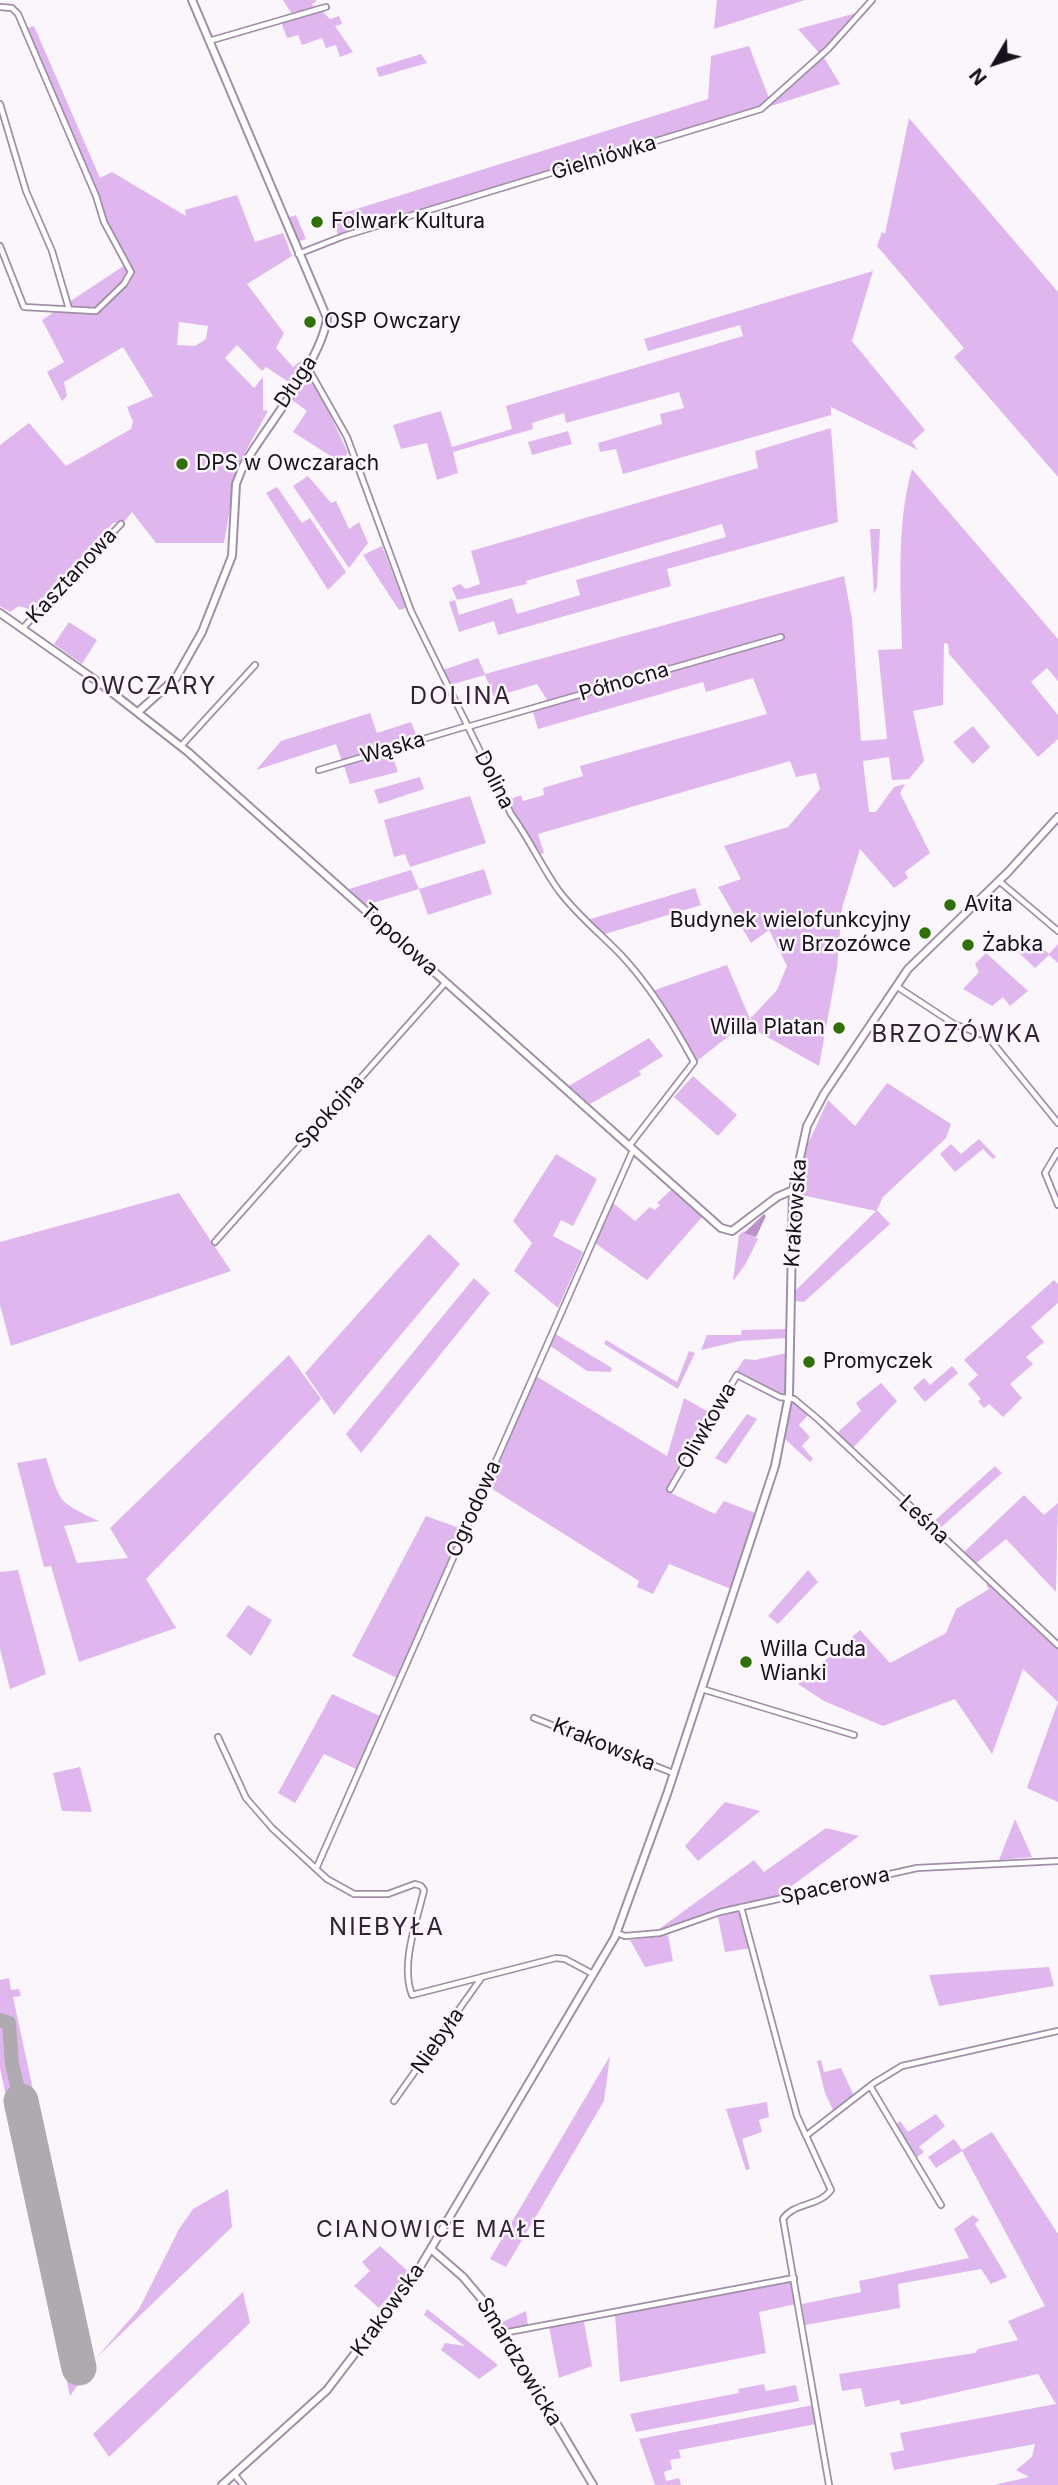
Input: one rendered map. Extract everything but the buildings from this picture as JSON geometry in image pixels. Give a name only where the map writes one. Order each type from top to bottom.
[{"type":"street","name":"Długa","points":[[138,712],[176,678],[202,632],[232,556],[236,484],[243,466],[308,368],[320,346],[327,318],[192,0]]},
{"type":"street","name":"Gielniówka","points":[[298,254],[344,236],[761,109],[828,49],[872,0]]},
{"type":"street","points":[[0,7],[12,8],[18,14],[96,196],[104,222],[130,268],[129,278],[96,310],[24,307],[0,248]]},
{"type":"street","points":[[208,41],[326,7]]},
{"type":"street","points":[[0,104],[23,182],[52,251],[69,309]]},
{"type":"street","name":"Dolina","points":[[308,368],[315,376],[358,460],[407,601],[511,814],[532,842],[559,890],[585,922],[623,957],[665,1012],[695,1062],[631,1148]]},
{"type":"street","name":"Kasztanowa","points":[[23,628],[121,524]]},
{"type":"street","name":"Topolowa","points":[[0,613],[181,746],[727,1232],[738,1228],[782,1194],[793,1190]]},
{"type":"street","name":"Północna","points":[[467,727],[781,636]]},
{"type":"street","points":[[181,746],[255,665]]},
{"type":"street","name":"Wąska","points":[[319,770],[467,727]]},
{"type":"street","name":"Krakowska","points":[[222,2485],[343,2373],[432,2249],[617,1933],[770,1485],[788,1399],[793,1190],[800,1149],[811,1116],[896,986],[918,958],[999,880],[1058,817]]},
{"type":"street","points":[[999,880],[1058,931]]},
{"type":"street","name":"Spokojna","points":[[215,1242],[446,982]]},
{"type":"street","points":[[896,986],[954,1024],[988,1037],[1058,1123]]},
{"type":"street","name":"Ogrodowa","points":[[316,1870],[631,1148]]},
{"type":"street","points":[[1058,1152],[1045,1173],[1058,1205]]},
{"type":"street","name":"Oliwkowa","points":[[670,1489],[737,1375],[788,1399]]},
{"type":"street","name":"Leśna","points":[[788,1399],[794,1399],[820,1420],[1058,1645]]},
{"type":"street","points":[[702,1689],[854,1735]]},
{"type":"street","name":"Krakowska","points":[[534,1718],[673,1773]]},
{"type":"street","points":[[218,1737],[246,1798],[272,1828],[316,1870],[342,1890],[354,1894],[388,1894],[419,1884],[424,1890],[408,1978],[412,1995],[559,1958],[594,1975]]},
{"type":"street","name":"Spacerowa","points":[[617,1933],[630,1936],[660,1933],[741,1907],[917,1868],[1058,1861]]},
{"type":"street","points":[[741,1907],[797,2116],[831,2190],[826,2197],[789,2211],[783,2219],[830,2485]]},
{"type":"street","name":"Niebyła","points":[[394,2101],[482,1978]]},
{"type":"street","points":[[807,2135],[870,2085],[902,2066],[1058,2031]]},
{"type":"street","points":[[870,2085],[941,2205]]},
{"type":"street","name":"Smardzowicka","points":[[432,2249],[474,2288],[593,2485]]},
{"type":"street","points":[[503,2333],[794,2278]]},
{"type":"street","points":[[234,2474],[243,2485]]},
{"type":"shaded area","points":[[283,0],[316,0],[312,4],[315,9],[291,13]]},
{"type":"shaded area","points":[[717,0],[805,0],[714,29]]},
{"type":"shaded area","points":[[321,10],[330,19],[339,16],[342,24],[335,26],[353,52],[340,57],[336,45],[326,48],[322,38],[302,45],[298,35],[287,38],[281,22]]},
{"type":"shaded area","points":[[860,12],[820,54],[798,29]]},
{"type":"shaded area","points":[[34,26],[100,178],[112,172],[186,216],[185,210],[237,195],[255,242],[283,233],[292,256],[247,284],[284,333],[276,348],[293,367],[302,360],[305,362],[290,383],[266,367],[262,371],[237,345],[225,358],[254,388],[263,377],[263,410],[268,411],[237,467],[224,543],[156,543],[132,512],[124,522],[113,523],[32,610],[19,606],[10,612],[0,606],[0,445],[29,423],[66,466],[131,429],[133,422],[127,407],[153,396],[123,347],[64,382],[67,396],[62,401],[47,372],[64,362],[42,320],[125,265],[24,29]],"holes":[[[179,322],[208,326],[206,339],[195,346],[177,345]]]},
{"type":"shaded area","points":[[749,46],[769,98],[761,106],[705,126],[339,236],[331,217],[708,99],[711,56]]},
{"type":"shaded area","points":[[421,54],[427,63],[379,77],[376,68]]},
{"type":"shaded area","points":[[823,56],[840,84],[768,107]]},
{"type":"shaded area","points":[[909,118],[1058,292],[1058,477],[954,357],[964,348],[877,246],[882,232],[885,234]]},
{"type":"shaded area","points":[[296,215],[306,239],[297,242],[287,218]]},
{"type":"shaded area","points":[[873,271],[852,341],[925,430],[912,442],[918,450],[831,407],[831,415],[623,474],[616,449],[600,452],[598,443],[662,424],[660,414],[684,408],[679,392],[566,423],[564,413],[532,423],[533,429],[453,452],[458,473],[437,480],[427,443],[401,449],[393,425],[441,411],[452,447],[512,429],[506,406],[743,336],[740,325],[648,351],[644,339]]},
{"type":"shaded area","points":[[312,376],[348,453],[340,462],[293,432],[307,411],[292,400],[307,377]]},
{"type":"shaded area","points":[[831,428],[838,522],[667,569],[671,586],[498,635],[494,621],[459,632],[449,602],[455,600],[459,615],[512,598],[517,614],[580,595],[576,580],[726,537],[722,524],[526,581],[527,584],[457,600],[452,588],[460,584],[466,589],[480,584],[471,551],[758,468],[755,451]]},
{"type":"shaded area","points":[[568,431],[572,444],[532,455],[528,442]]},
{"type":"shaded area","points":[[912,469],[1058,639],[1058,681],[1047,668],[1031,682],[1058,715],[1058,739],[1038,757],[949,654],[948,644],[944,643],[943,705],[913,711],[924,761],[909,779],[892,780],[889,757],[863,761],[869,812],[876,812],[894,787],[905,784],[900,793],[930,853],[905,872],[908,878],[894,888],[860,849],[842,908],[837,968],[819,1066],[744,1024],[697,1061],[652,991],[727,965],[750,1019],[777,990],[787,966],[769,930],[751,943],[718,887],[741,879],[724,846],[788,827],[820,789],[816,773],[796,777],[790,761],[538,834],[544,853],[541,854],[506,801],[521,795],[523,801],[544,795],[543,788],[583,776],[580,766],[767,714],[753,678],[706,692],[703,682],[538,729],[531,705],[547,700],[537,684],[494,697],[485,675],[450,685],[443,670],[478,658],[485,674],[844,576],[852,619],[861,741],[887,739],[878,650],[902,649],[902,535]]},
{"type":"shaded area","points":[[308,476],[331,503],[336,501],[349,529],[359,522],[368,543],[349,568],[293,486]]},
{"type":"shaded area","points":[[277,487],[302,523],[310,518],[346,572],[328,590],[266,493]]},
{"type":"shaded area","points":[[870,529],[880,529],[877,587],[874,594]]},
{"type":"shaded area","points":[[382,546],[406,608],[399,610],[363,555]]},
{"type":"shaded area","points":[[69,622],[97,640],[82,664],[54,644]]},
{"type":"shaded area","points":[[370,713],[377,733],[411,722],[418,739],[342,761],[336,744],[256,770],[281,741]]},
{"type":"shaded area","points":[[973,726],[990,747],[973,764],[953,742]]},
{"type":"shaded area","points":[[391,752],[398,772],[350,784],[344,766]]},
{"type":"shaded area","points":[[420,777],[424,789],[379,804],[374,790]]},
{"type":"shaded area","points":[[470,796],[486,843],[410,867],[405,854],[394,857],[384,820]]},
{"type":"shaded area","points":[[484,869],[492,894],[428,915],[419,889]]},
{"type":"shaded area","points":[[411,870],[419,889],[366,905],[349,889]]},
{"type":"shaded area","points":[[695,888],[701,905],[605,934],[587,920]]},
{"type":"shaded area","points":[[1032,938],[1049,954],[1058,944],[1058,963],[1049,955],[1035,968],[1017,951]]},
{"type":"shaded area","points":[[986,953],[1028,991],[1010,1006],[1003,997],[992,1006],[963,989],[979,972],[975,964]]},
{"type":"shaded area","points":[[649,1038],[663,1056],[639,1071],[641,1075],[590,1104],[569,1086]]},
{"type":"shaded area","points":[[693,1076],[737,1115],[718,1136],[674,1097]]},
{"type":"shaded area","points":[[887,1083],[951,1124],[946,1138],[883,1197],[877,1210],[890,1224],[804,1302],[796,1301],[796,1290],[876,1211],[797,1194],[808,1144],[828,1100],[855,1126]]},
{"type":"shaded area","points":[[979,1139],[996,1157],[993,1159],[983,1149],[955,1172],[940,1154],[951,1144],[961,1154]]},
{"type":"shaded area","points":[[556,1154],[597,1179],[573,1226],[561,1220],[553,1236],[583,1252],[558,1308],[514,1271],[532,1243],[513,1221]]},
{"type":"shaded area","points":[[671,1190],[702,1217],[647,1280],[595,1243],[613,1203],[635,1221],[650,1207],[655,1210],[660,1205],[657,1203]]},
{"type":"shaded area","points":[[179,1193],[231,1271],[11,1346],[0,1305],[0,1242]]},
{"type":"shaded area","points":[[764,1214],[766,1216],[756,1237],[744,1233]]},
{"type":"shaded area","points":[[744,1231],[758,1239],[745,1265],[733,1281],[739,1235]]},
{"type":"shaded area","points":[[429,1234],[460,1264],[334,1415],[305,1373]]},
{"type":"shaded area","points":[[474,1278],[490,1293],[361,1453],[346,1434]]},
{"type":"shaded area","points":[[1054,1280],[1058,1284],[1058,1303],[1031,1327],[1044,1342],[1026,1357],[1033,1364],[1010,1384],[1022,1398],[1003,1417],[989,1404],[984,1408],[978,1401],[981,1399],[968,1384],[978,1375],[964,1360]]},
{"type":"shaded area","points":[[786,1329],[786,1338],[740,1341],[701,1350],[707,1335],[741,1335],[742,1330]]},
{"type":"shaded area","points":[[554,1333],[612,1368],[611,1372],[587,1371],[549,1345]]},
{"type":"shaded area","points":[[606,1340],[677,1382],[689,1351],[695,1353],[678,1389],[604,1344]]},
{"type":"shaded area","points":[[786,1353],[785,1392],[781,1395],[735,1373],[744,1359],[755,1360]]},
{"type":"shaded area","points":[[289,1355],[321,1399],[146,1579],[176,1628],[79,1662],[51,1566],[44,1567],[17,1463],[46,1458],[62,1499],[99,1521],[64,1526],[77,1563],[128,1558],[110,1528]]},
{"type":"shaded area","points":[[952,1366],[958,1373],[925,1402],[913,1388],[924,1378],[930,1385]]},
{"type":"shaded area","points":[[536,1376],[667,1456],[684,1398],[712,1414],[667,1491],[715,1514],[724,1501],[755,1513],[731,1589],[669,1564],[653,1594],[637,1587],[639,1581],[489,1487]]},
{"type":"shaded area","points":[[881,1383],[897,1401],[852,1449],[836,1434],[861,1411],[856,1403]]},
{"type":"shaded area","points":[[792,1401],[808,1415],[799,1425],[810,1437],[802,1446],[813,1459],[810,1462],[785,1439]]},
{"type":"shaded area","points":[[747,1414],[757,1419],[730,1459],[726,1464],[715,1458]]},
{"type":"shaded area","points":[[995,1466],[1002,1473],[938,1530],[931,1524]]},
{"type":"shaded area","points":[[1024,1495],[1044,1515],[1058,1503],[1056,1592],[1006,1539],[975,1564],[964,1552]]},
{"type":"shaded area","points":[[426,1516],[462,1529],[397,1678],[352,1656]]},
{"type":"shaded area","points":[[18,1570],[46,1674],[10,1689],[0,1649],[0,1572]]},
{"type":"shaded area","points":[[808,1570],[818,1582],[778,1624],[768,1616]]},
{"type":"shaded area","points":[[989,1583],[1058,1647],[1058,1702],[1023,1669],[992,1754],[955,1699],[883,1726],[824,1701],[798,1684],[860,1630],[890,1663],[946,1633],[956,1609],[989,1589],[986,1585]]},
{"type":"shaded area","points":[[248,1605],[272,1620],[251,1656],[226,1636]]},
{"type":"shaded area","points":[[332,1694],[380,1716],[356,1769],[324,1754],[295,1803],[278,1793]]},
{"type":"shaded area","points":[[1058,1702],[1058,1802],[1027,1788]]},
{"type":"shaded area","points":[[80,1767],[92,1812],[62,1811],[53,1773]]},
{"type":"shaded area","points":[[725,1802],[760,1811],[698,1861],[685,1846]]},
{"type":"shaded area","points":[[1015,1819],[1032,1857],[999,1860]]},
{"type":"shaded area","points":[[826,1828],[859,1836],[777,1897],[744,1904],[655,1932],[754,1860],[764,1872]]},
{"type":"shaded area","points":[[742,1913],[752,1948],[725,1952],[718,1917]]},
{"type":"shaded area","points":[[668,1935],[673,1961],[645,1967],[630,1940]]},
{"type":"shaded area","points":[[1049,1967],[1054,1986],[939,2006],[929,1975]]},
{"type":"shaded area","points":[[9,1978],[11,1990],[19,1989],[21,1996],[13,1997],[92,2364],[70,2396],[0,2068],[0,1980]]},
{"type":"shaded area","points":[[610,2056],[604,2101],[506,2267],[490,2259]]},
{"type":"shaded area","points":[[821,2060],[824,2072],[841,2068],[854,2096],[834,2112],[825,2093],[817,2061]]},
{"type":"shaded area","points":[[767,2102],[769,2117],[759,2120],[762,2132],[742,2139],[750,2169],[746,2170],[726,2109]]},
{"type":"shaded area","points":[[936,2114],[945,2126],[919,2147],[924,2152],[915,2159],[895,2125],[900,2121],[908,2132]]},
{"type":"shaded area","points":[[992,2132],[1058,2234],[1058,2485],[994,2485],[1029,2477],[1016,2470],[1032,2457],[1035,2444],[894,2470],[890,2453],[904,2450],[900,2433],[1056,2404],[1038,2374],[901,2405],[899,2400],[865,2407],[861,2388],[842,2391],[839,2374],[975,2353],[978,2349],[1018,2340],[1008,2321],[1045,2306],[962,2151],[936,2168],[928,2157],[954,2139],[962,2150]]},
{"type":"shaded area","points":[[228,2189],[232,2227],[96,2358],[139,2309],[179,2229],[193,2209]]},
{"type":"shaded area","points":[[973,2215],[979,2220],[975,2224],[1007,2277],[991,2284],[981,2269],[898,2284],[900,2308],[805,2325],[802,2304],[861,2292],[859,2281],[969,2258],[954,2229]]},
{"type":"shaded area","points":[[380,2246],[410,2273],[379,2308],[354,2286],[370,2271],[362,2262]]},
{"type":"shaded area","points":[[791,2280],[796,2304],[759,2312],[766,2353],[620,2382],[615,2315]]},
{"type":"shaded area","points":[[243,2292],[250,2323],[109,2457],[93,2434]]},
{"type":"shaded area","points":[[427,2309],[498,2365],[479,2379],[441,2350],[445,2343],[465,2346],[424,2315]]},
{"type":"shaded area","points":[[526,2311],[528,2326],[507,2331],[502,2322]]},
{"type":"shaded area","points":[[584,2322],[592,2366],[559,2378],[549,2327]]},
{"type":"shaded area","points":[[764,2384],[766,2391],[796,2385],[799,2401],[636,2432],[630,2414],[739,2393],[738,2389]]},
{"type":"shaded area","points":[[813,2405],[816,2424],[679,2450],[681,2458],[670,2460],[672,2469],[664,2472],[666,2481],[679,2478],[681,2485],[655,2485],[639,2439]]},
{"type":"taxiway","points":[[0,2020],[9,2023],[12,2064],[21,2101]]},
{"type":"runway","points":[[21,2101],[79,2368]]},
{"type":"place","name":"Folwark Kultura","points":[[317,222]]},
{"type":"place","name":"OSP Owczary","points":[[310,322]]},
{"type":"place","name":"DPS w Owczarach","points":[[182,464]]},
{"type":"place","name":"Avita","points":[[950,905]]},
{"type":"place","name":"Budynek wielofunkcyjny w Brzozówce","points":[[925,933]]},
{"type":"place","name":"Żabka","points":[[968,945]]},
{"type":"place","name":"Willa Platan","points":[[839,1028]]},
{"type":"place","name":"Promyczek","points":[[809,1362]]},
{"type":"place","name":"Willa Cuda Wianki","points":[[746,1662]]},
{"type":"district","name":"OWCZARY","points":[[149,687]]},
{"type":"district","name":"DOLINA","points":[[461,697]]},
{"type":"district","name":"BRZOZÓWKA","points":[[957,1035]]},
{"type":"district","name":"NIEBYŁA","points":[[387,1928]]},
{"type":"district","name":"CIANOWICE MAŁE","points":[[432,2230]]}]
